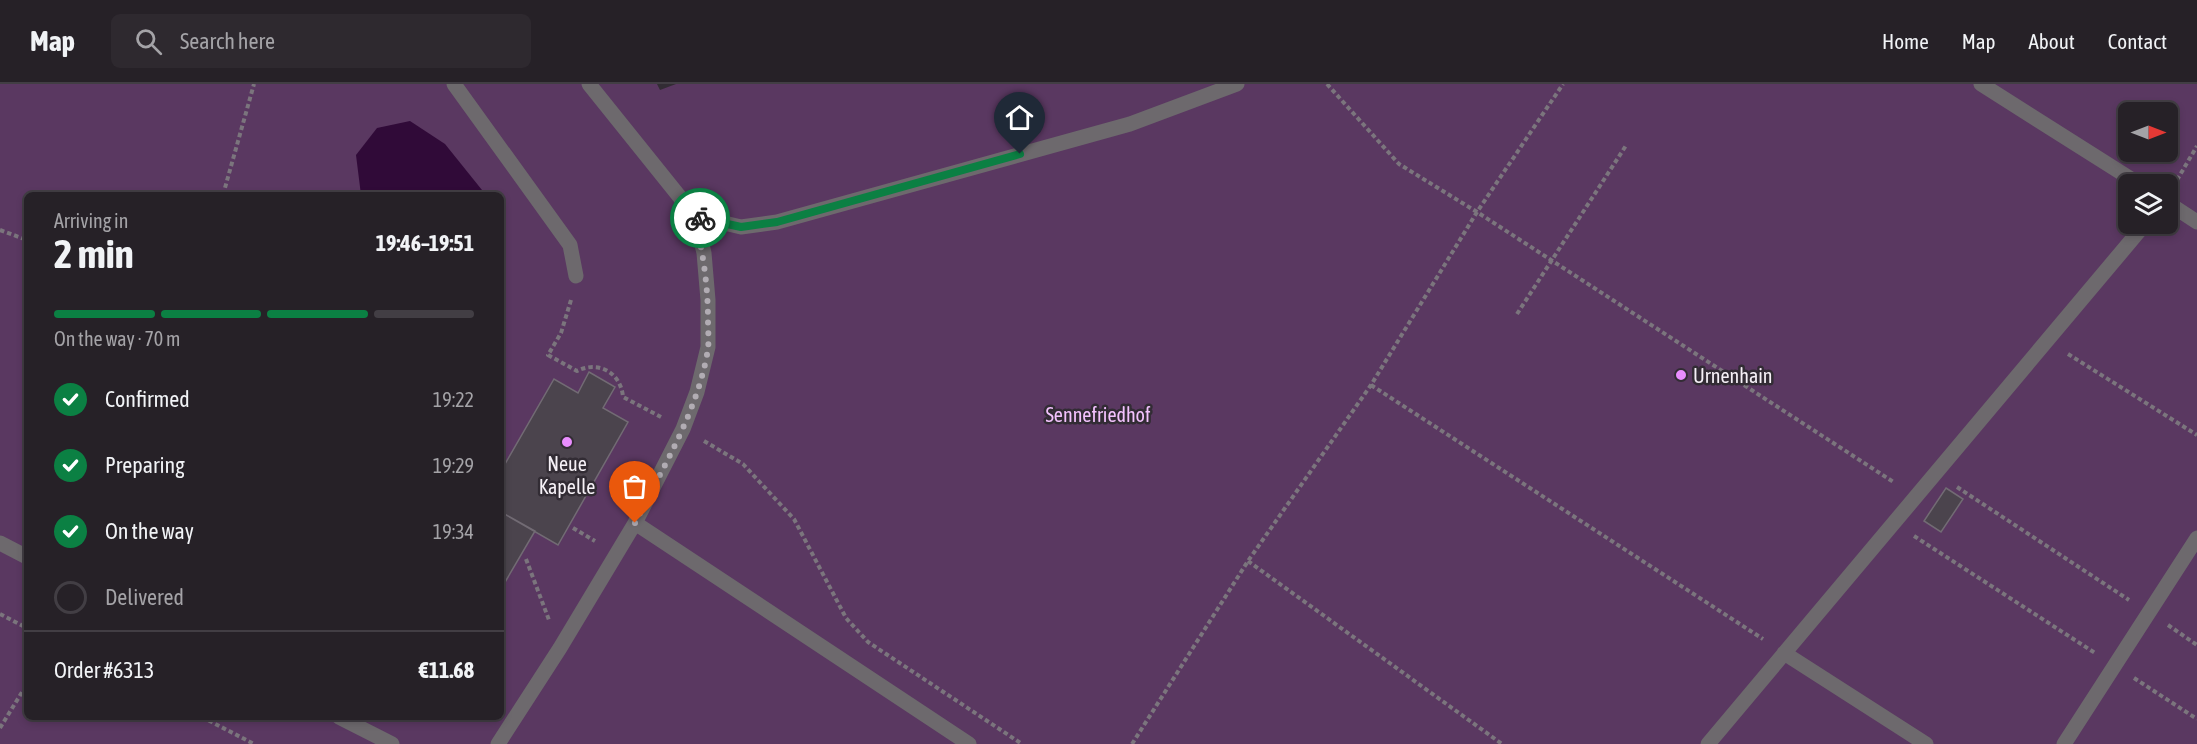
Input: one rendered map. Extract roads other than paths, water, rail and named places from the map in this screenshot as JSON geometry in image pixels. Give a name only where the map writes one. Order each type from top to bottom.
[{"type":"lane","points":[[454,84],[570,245],[576,276]]},
{"type":"lane","points":[[498,744],[560,648],[635,523],[683,429],[697,392],[708,347],[708,300],[704,253],[694,216],[589,84]]},
{"type":"lane","points":[[694,216],[741,227],[777,222],[1130,124],[1237,84]]},
{"type":"lane","points":[[1981,84],[2123,174]]},
{"type":"lane","points":[[2178,209],[2197,222]]},
{"type":"lane","points":[[1708,744],[2137,234]]},
{"type":"lane","points":[[635,523],[969,744]]},
{"type":"lane","points":[[2064,744],[2197,538]]},
{"type":"lane","points":[[0,543],[24,555]]},
{"type":"lane","points":[[1784,653],[1926,744]]},
{"type":"lane","points":[[345,720],[392,744]]},
{"type":"place","name":"Urnenhain","points":[[1681,375]]},
{"type":"place","name":"Neue Kapelle","points":[[567,442]]},
{"type":"park label","name":"Sennefriedhof","points":[[1098,414]]}]
